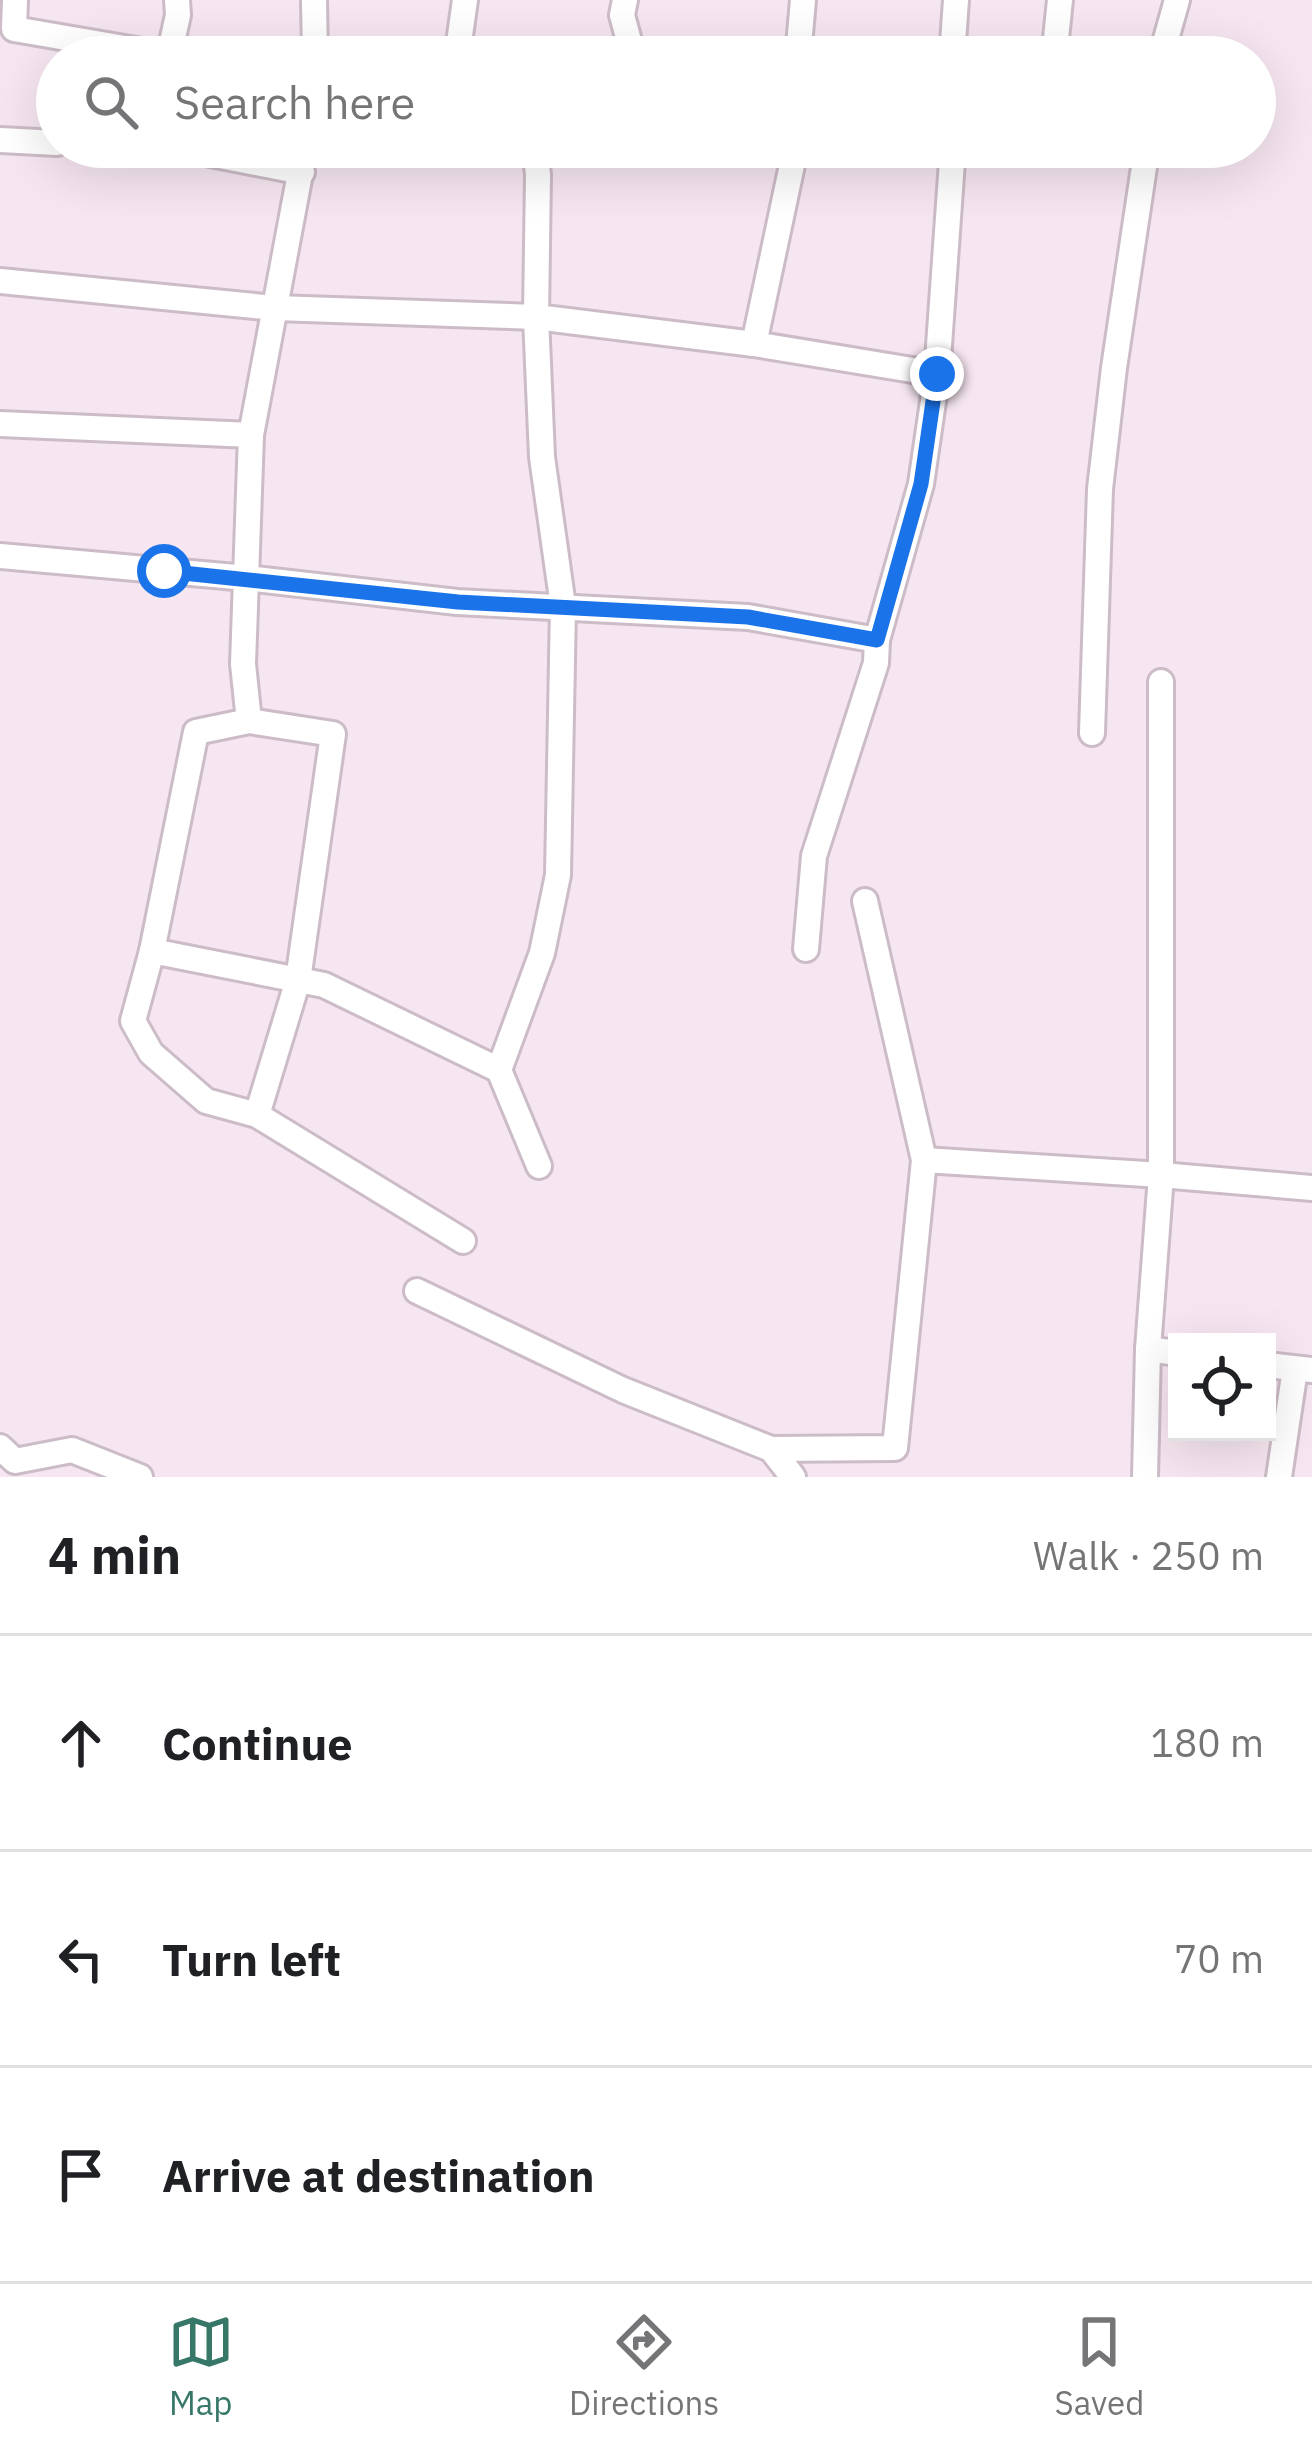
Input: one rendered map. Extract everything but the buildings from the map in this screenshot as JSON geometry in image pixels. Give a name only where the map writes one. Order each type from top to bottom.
[{"type":"street","points":[[15,0],[14,29],[54,36]]},
{"type":"street","points":[[176,36],[177,0]]},
{"type":"street","points":[[314,0],[315,36]]},
{"type":"street","points":[[460,36],[465,0]]},
{"type":"street","points":[[625,0],[626,36]]},
{"type":"street","points":[[800,36],[803,0]]},
{"type":"street","points":[[953,36],[956,0]]},
{"type":"street","points":[[1056,36],[1060,0]]},
{"type":"street","points":[[1167,36],[1177,0]]},
{"type":"street","points":[[0,140],[36,142]]},
{"type":"street","points":[[249,722],[243,664],[251,435],[302,168]]},
{"type":"street","points":[[499,1070],[542,953],[558,875],[562,606],[542,458],[536,317],[537,168]]},
{"type":"street","points":[[754,344],[791,168]]},
{"type":"street","points":[[806,949],[814,856],[876,663],[877,640],[921,484],[937,374],[952,168]]},
{"type":"street","points":[[1093,733],[1100,489],[1144,168]]},
{"type":"street","points":[[0,280],[275,308],[536,317],[754,344],[937,374]]},
{"type":"street","points":[[0,424],[251,435]]},
{"type":"street","points":[[0,556],[458,602],[748,617],[877,640]]},
{"type":"street","points":[[1145,1477],[1148,1349],[1161,1175],[1161,682]]},
{"type":"street","points":[[257,1115],[298,980],[333,734],[249,722],[196,732],[152,951],[133,1021],[151,1052],[206,1101],[257,1115],[463,1241]]},
{"type":"street","points":[[417,1291],[623,1390],[771,1449],[895,1448],[923,1160],[865,901]]},
{"type":"street","points":[[152,951],[323,985],[499,1070],[539,1166]]},
{"type":"street","points":[[923,1160],[1312,1188]]},
{"type":"street","points":[[1148,1349],[1168,1352]]},
{"type":"street","points":[[1279,1477],[1304,1369]]},
{"type":"street","points":[[0,1447],[15,1461],[72,1450],[140,1477]]},
{"type":"street","points":[[771,1449],[793,1477]]},
{"type":"route","points":[[164,571],[458,602],[748,617],[877,640],[921,484],[937,374]]}]
